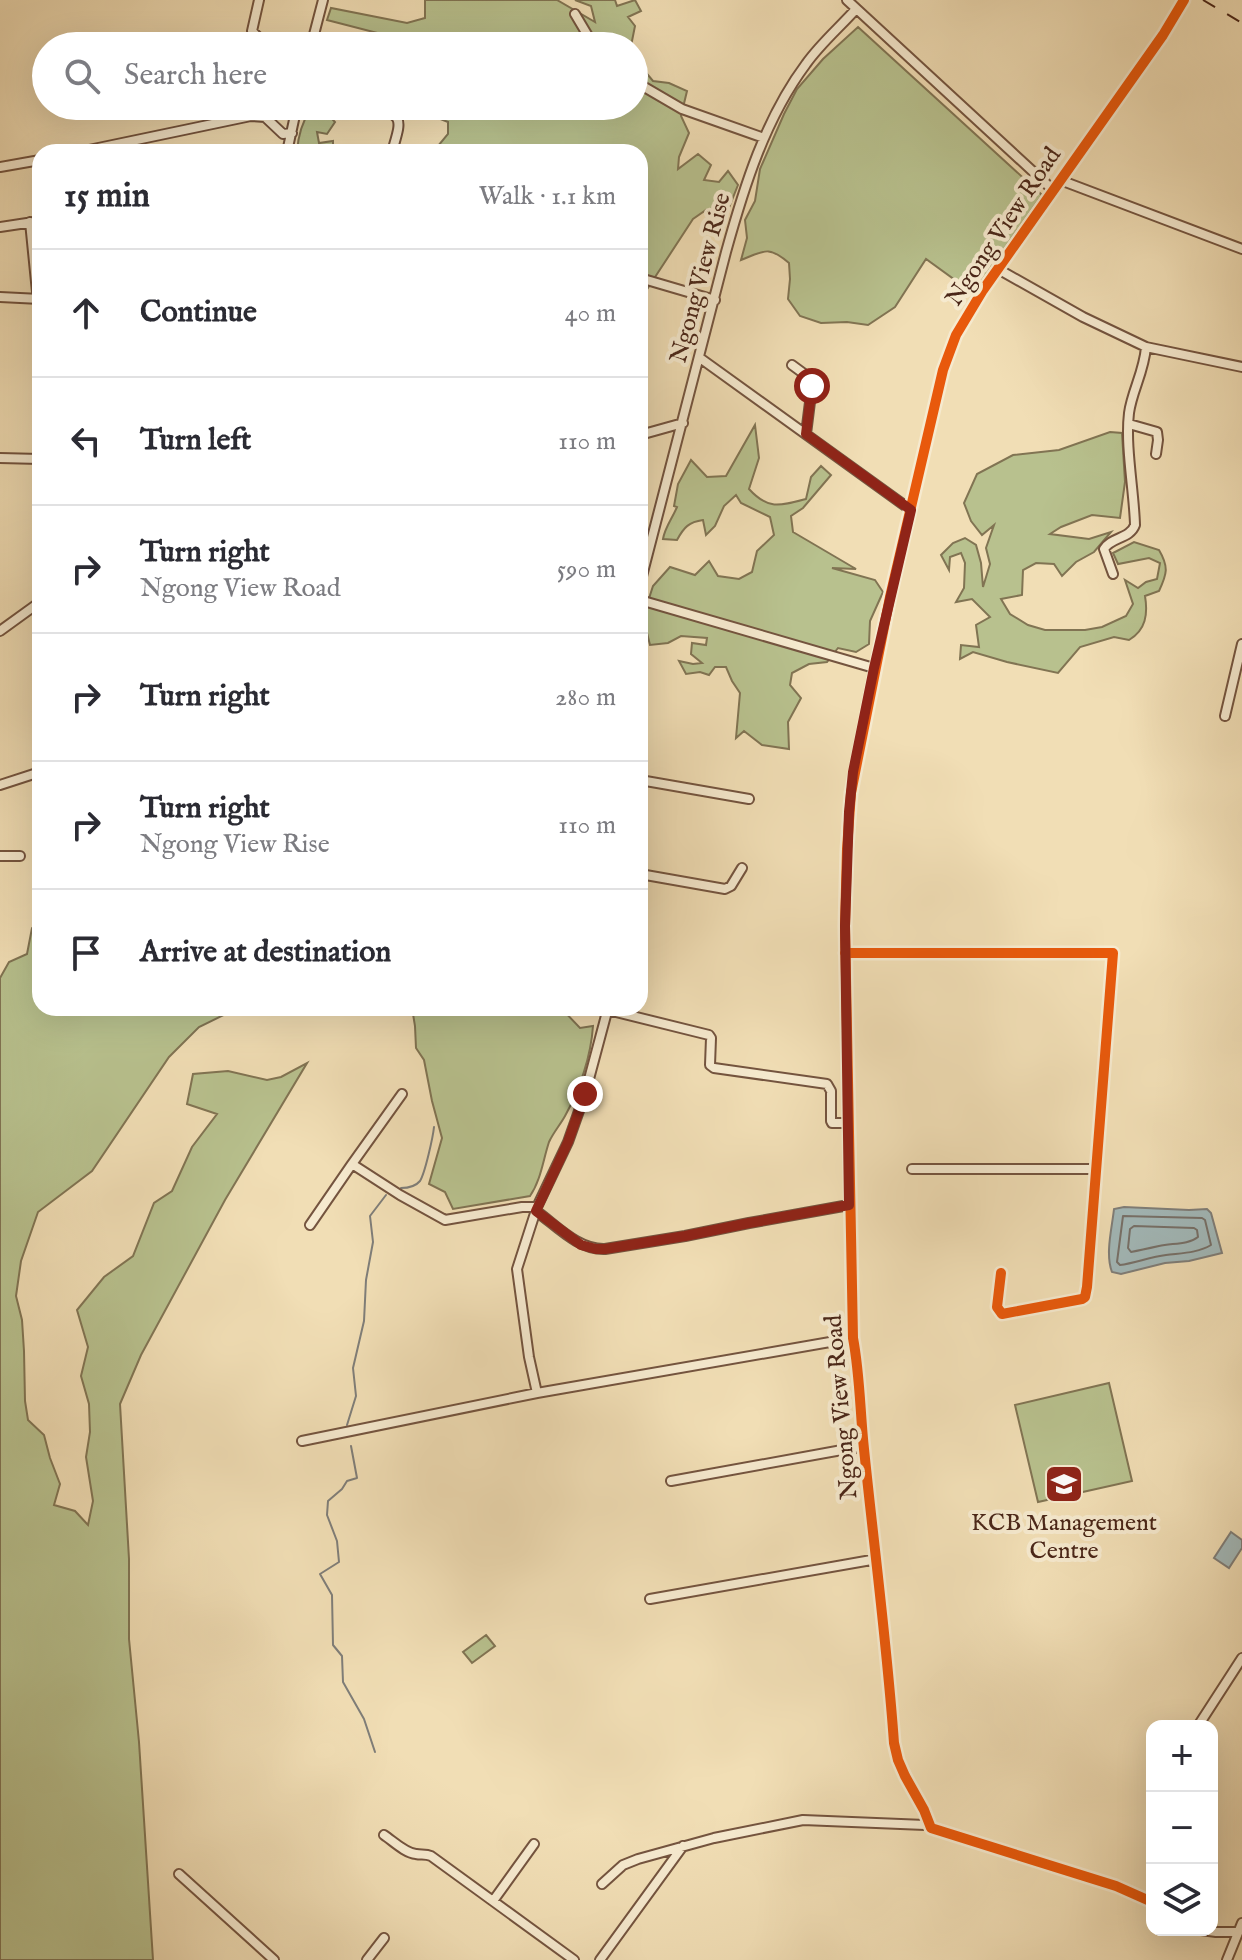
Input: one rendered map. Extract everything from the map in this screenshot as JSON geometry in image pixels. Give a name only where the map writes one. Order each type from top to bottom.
[{"type":"street","points":[[253,32],[259,0]]},
{"type":"street","points":[[315,32],[323,0]]},
{"type":"street","points":[[847,0],[1053,190]]},
{"type":"street","name":"Ngong View Road","points":[[928,1827],[928,1818],[905,1776],[894,1743],[858,1362],[853,1338],[845,886],[853,772],[931,416],[948,355],[967,315],[1163,35],[1184,0]]},
{"type":"street","name":"Ngong View Rise","points":[[648,554],[741,199],[764,138],[807,61],[856,9]]},
{"type":"street","points":[[575,14],[586,32]]},
{"type":"street","points":[[648,89],[682,109],[764,138]]},
{"type":"street","points":[[118,144],[234,120]]},
{"type":"street","points":[[268,120],[283,134],[292,133]]},
{"type":"street","points":[[289,144],[294,120]]},
{"type":"street","points":[[394,144],[400,125],[398,120]]},
{"type":"street","points":[[0,167],[32,161]]},
{"type":"street","points":[[1060,180],[1242,249]]},
{"type":"street","points":[[0,227],[30,222],[32,238]]},
{"type":"street","points":[[998,269],[1083,317],[1146,347],[1242,367]]},
{"type":"street","points":[[648,280],[715,300]]},
{"type":"street","points":[[0,297],[32,296]]},
{"type":"street","points":[[1113,574],[1104,549],[1110,542],[1134,530],[1135,525],[1129,424],[1146,347]]},
{"type":"street","points":[[700,358],[911,510]]},
{"type":"street","points":[[792,365],[807,376],[812,386],[806,434]]},
{"type":"street","points":[[648,433],[683,423]]},
{"type":"street","points":[[1129,424],[1157,432],[1156,454]]},
{"type":"street","points":[[0,458],[32,459]]},
{"type":"street","points":[[648,602],[874,668]]},
{"type":"street","points":[[0,631],[32,608]]},
{"type":"street","points":[[1225,716],[1242,644]]},
{"type":"street","points":[[0,785],[32,775]]},
{"type":"street","points":[[648,781],[749,799]]},
{"type":"street","points":[[0,856],[20,856]]},
{"type":"street","points":[[648,875],[725,889],[731,886],[742,868]]},
{"type":"street","points":[[845,953],[1113,953],[1085,1297],[1002,1314],[997,1307],[1001,1273]]},
{"type":"street","points":[[537,1393],[517,1269],[536,1209],[568,1142],[585,1094],[606,1016]]},
{"type":"street","points":[[635,1016],[709,1035],[710,1065],[714,1068],[827,1084],[831,1091],[832,1123],[847,1123]]},
{"type":"street","points":[[310,1225],[402,1094]]},
{"type":"street","points":[[352,1164],[445,1220],[522,1207],[536,1209],[581,1245],[596,1249],[685,1236],[849,1205]]},
{"type":"street","points":[[912,1169],[1095,1169]]},
{"type":"street","points":[[302,1441],[537,1393],[853,1338]]},
{"type":"street","points":[[671,1481],[864,1446]]},
{"type":"street","points":[[650,1599],[877,1559]]},
{"type":"street","points":[[1202,1720],[1242,1658]]},
{"type":"street","points":[[602,1884],[623,1865],[638,1859],[683,1845],[803,1820],[928,1827],[1116,1886],[1146,1899]]},
{"type":"street","points":[[384,1835],[408,1851],[431,1856],[574,1960]]},
{"type":"street","points":[[493,1901],[534,1844]]},
{"type":"street","points":[[600,1960],[683,1845]]},
{"type":"street","points":[[179,1874],[274,1960]]},
{"type":"street","points":[[1227,1960],[1242,1923]]},
{"type":"street","points":[[1218,1932],[1238,1932]]},
{"type":"street","points":[[367,1960],[384,1938]]},
{"type":"green space","points":[[425,0],[557,0],[595,22],[591,6],[575,0],[615,0],[617,6],[635,0],[641,11],[628,17],[635,26],[634,32],[374,32],[327,20],[331,8],[407,23],[425,18]]},
{"type":"green space","points":[[858,27],[1042,195],[973,293],[926,259],[895,307],[868,325],[821,323],[800,316],[788,299],[789,263],[782,257],[766,251],[741,260],[747,238],[745,220],[755,201],[760,169],[797,89],[823,59]]},
{"type":"green space","points":[[648,75],[653,81],[669,83],[687,91],[681,116],[689,133],[679,157],[678,169],[698,154],[711,165],[704,180],[719,182],[728,171],[738,185],[724,220],[706,210],[693,219],[648,288],[648,144],[440,144],[448,134],[448,122],[443,120],[648,120]]},
{"type":"green space","points":[[304,120],[333,120],[335,122],[327,134],[317,132],[319,143],[333,141],[333,144],[298,144]]},
{"type":"green space","points":[[755,425],[759,458],[749,489],[762,500],[775,504],[806,499],[811,477],[821,466],[831,475],[803,508],[791,516],[793,532],[856,569],[832,568],[875,580],[883,592],[870,621],[869,644],[856,652],[838,648],[827,662],[809,664],[792,673],[790,685],[801,698],[788,722],[789,749],[762,745],[744,731],[736,738],[740,693],[726,667],[715,667],[709,675],[700,672],[686,674],[679,661],[702,663],[691,654],[692,643],[706,645],[707,638],[681,636],[668,643],[650,645],[648,637],[648,602],[653,586],[670,567],[695,575],[709,561],[718,576],[739,579],[752,572],[757,551],[774,535],[770,517],[741,503],[736,495],[724,506],[715,526],[706,535],[703,520],[687,526],[677,540],[663,539],[677,507],[674,506],[678,484],[691,460],[707,477],[726,476]]},
{"type":"green space","points":[[1110,432],[1122,433],[1125,482],[1120,518],[1092,515],[1050,534],[1089,539],[1111,532],[1094,552],[1076,562],[1062,576],[1054,564],[1036,563],[1023,570],[1022,595],[1001,599],[1010,614],[1028,625],[1045,630],[1102,627],[1126,616],[1133,604],[1125,580],[1138,588],[1157,579],[1160,563],[1149,558],[1118,564],[1113,553],[1134,542],[1159,550],[1166,566],[1159,591],[1145,596],[1146,615],[1139,631],[1129,640],[1114,637],[1080,647],[1058,673],[973,652],[960,659],[961,645],[979,647],[976,625],[990,617],[972,599],[956,602],[964,588],[965,563],[961,553],[950,557],[949,570],[941,555],[953,543],[965,538],[976,545],[983,587],[990,564],[986,548],[994,525],[982,535],[971,521],[964,503],[977,474],[1013,455],[1059,450]]},
{"type":"green space","points":[[32,928],[32,1016],[222,1016],[199,1027],[169,1057],[92,1171],[38,1212],[21,1261],[16,1296],[22,1320],[28,1420],[44,1435],[60,1484],[54,1505],[75,1511],[88,1525],[93,1501],[86,1457],[90,1432],[89,1404],[81,1376],[88,1347],[77,1310],[104,1277],[133,1256],[154,1203],[172,1191],[192,1147],[217,1114],[187,1104],[193,1074],[228,1071],[267,1080],[281,1077],[307,1063],[225,1200],[141,1355],[120,1404],[129,1559],[129,1639],[153,1960],[0,1960],[0,978],[9,962],[27,954]]},
{"type":"green space","points":[[413,1016],[569,1016],[580,1028],[593,1026],[580,1084],[549,1142],[530,1196],[453,1209],[445,1192],[429,1184],[442,1138],[424,1060],[416,1048]]},
{"type":"green space","points":[[1109,1383],[1132,1481],[1038,1502],[1015,1405]]},
{"type":"green space","points":[[486,1635],[495,1646],[472,1663],[463,1652]]},
{"type":"water","points":[[1114,1209],[1207,1209],[1211,1213],[1222,1253],[1121,1274],[1112,1272],[1109,1249]]},
{"type":"water","points":[[1231,1532],[1242,1540],[1242,1548],[1229,1568],[1214,1558]]},
{"type":"waterway","points":[[401,1188],[411,1187],[420,1181],[434,1127]]},
{"type":"waterway","points":[[347,1425],[356,1396],[353,1368],[364,1321],[366,1280],[373,1242],[370,1216],[386,1195]]},
{"type":"waterway","points":[[351,1446],[357,1478],[347,1481],[328,1501],[327,1515],[337,1541],[339,1562],[320,1574],[332,1595],[333,1645],[342,1656],[343,1682],[364,1719],[375,1752]]},
{"type":"railway","points":[[1203,0],[1242,23]]},
{"type":"cycle path","points":[[1146,1899],[1116,1886],[931,1828],[898,1760],[853,1338],[845,926],[851,793],[890,597],[943,370],[956,335],[983,290],[1163,35],[1184,0]]},
{"type":"cycle path","points":[[845,953],[1113,953],[1085,1297],[1002,1314],[997,1307],[1001,1273]]},
{"type":"place","name":"KCB Management Centre","points":[[1064,1484]]},
{"type":"route","points":[[585,1094],[568,1142],[536,1211],[581,1245],[596,1249],[631,1246],[849,1205],[845,886],[849,812],[853,772],[874,668],[911,510],[806,434],[812,386]]}]
